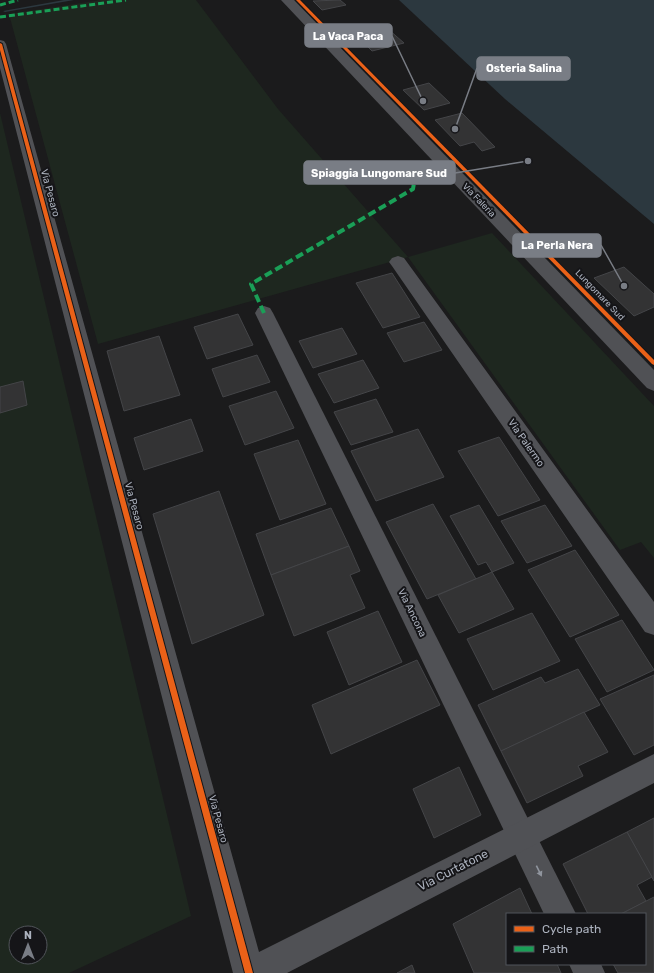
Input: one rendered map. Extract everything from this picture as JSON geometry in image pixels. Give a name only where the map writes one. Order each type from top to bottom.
[{"type":"street","name":"Via Faleria","points":[[287,0],[654,383]]},
{"type":"street","name":"Via Pesaro","points":[[0,44],[249,973]]},
{"type":"street","name":"Via Palermo","points":[[398,262],[654,623]]},
{"type":"street","name":"Via Ancona","points":[[264,312],[560,913]]},
{"type":"street","name":"Via Curtatone","points":[[253,973],[654,768]]},
{"type":"shaded area","points":[[101,0],[196,0],[278,109],[408,257],[98,344],[9,14]]},
{"type":"shaded area","points":[[399,0],[654,0],[654,224],[505,99]]},
{"type":"shaded area","points":[[0,113],[191,916],[69,973],[0,973]]},
{"type":"shaded area","points":[[492,233],[654,406],[654,558],[641,542],[620,550],[408,257]]},
{"type":"building","points":[[340,0],[346,5],[322,10],[313,1]]},
{"type":"building","points":[[388,29],[404,43],[372,51],[357,36]]},
{"type":"building","points":[[429,83],[450,103],[424,110],[403,90]]},
{"type":"building","points":[[462,113],[495,147],[482,151],[474,142],[460,146],[435,120]]},
{"type":"building","points":[[624,267],[654,294],[654,307],[634,316],[594,278]]},
{"type":"building","points":[[392,273],[420,317],[383,328],[356,283]]},
{"type":"building","points":[[238,314],[253,345],[207,359],[194,327]]},
{"type":"building","points":[[424,322],[442,350],[404,362],[387,333]]},
{"type":"building","points":[[342,328],[357,354],[313,368],[299,341]]},
{"type":"building","points":[[159,336],[180,395],[124,411],[107,351]]},
{"type":"building","points":[[257,355],[270,382],[223,397],[212,369]]},
{"type":"building","points":[[363,360],[379,388],[334,403],[318,374]]},
{"type":"building","points":[[23,381],[27,405],[0,413],[0,387]]},
{"type":"building","points":[[276,391],[294,428],[245,445],[229,406]]},
{"type":"building","points":[[376,399],[393,432],[351,445],[334,412]]},
{"type":"building","points":[[191,419],[203,451],[144,470],[134,438]]},
{"type":"building","points":[[418,429],[444,477],[376,501],[351,451]]},
{"type":"building","points":[[499,437],[540,500],[498,516],[458,451]]},
{"type":"building","points":[[298,440],[326,504],[280,520],[254,454]]},
{"type":"building","points":[[219,491],[264,615],[192,644],[153,514]]},
{"type":"building","points":[[433,504],[476,579],[427,599],[386,522]]},
{"type":"building","points":[[479,505],[514,563],[492,572],[486,562],[478,565],[450,516]]},
{"type":"building","points":[[545,505],[572,546],[527,563],[501,521]]},
{"type":"building","points":[[331,508],[349,546],[271,575],[256,534]]},
{"type":"building","points":[[349,546],[360,571],[350,575],[365,608],[294,636],[271,575]]},
{"type":"building","points":[[575,550],[619,615],[570,637],[528,570]]},
{"type":"building","points":[[492,572],[514,609],[459,633],[438,595]]},
{"type":"building","points":[[378,611],[402,662],[349,685],[327,632]]},
{"type":"building","points":[[532,613],[560,661],[493,690],[467,639]]},
{"type":"building","points":[[622,620],[654,670],[607,692],[575,639]]},
{"type":"building","points":[[417,660],[440,705],[331,754],[312,705]]},
{"type":"building","points":[[578,669],[600,705],[501,751],[478,705],[541,677],[545,683]]},
{"type":"building","points":[[654,675],[654,745],[634,755],[600,699]]},
{"type":"building","points":[[584,712],[608,752],[578,766],[583,776],[527,803],[501,751]]},
{"type":"building","points":[[459,767],[481,815],[434,838],[413,789]]},
{"type":"building","points":[[654,818],[654,881],[627,832]]},
{"type":"building","points":[[627,832],[652,877],[637,885],[646,901],[623,913],[588,913],[563,864]]},
{"type":"building","points":[[520,888],[532,913],[506,913],[506,965],[557,965],[561,973],[474,973],[453,924]]},
{"type":"building","points":[[654,897],[654,973],[618,973],[614,965],[646,965],[646,913],[623,913]]},
{"type":"building","points":[[412,965],[415,973],[397,973]]},
{"type":"waterway","points":[[5,11],[72,0]]},
{"type":"marked path","points":[[0,5],[18,0]]},
{"type":"marked path","points":[[0,17],[126,0]]},
{"type":"marked path","points":[[264,313],[251,284],[413,189],[414,183]]},
{"type":"cycle path","name":"Lungomare Sud","points":[[298,0],[654,363]]},
{"type":"cycle path","points":[[0,44],[249,973]]},
{"type":"place","name":"La Vaca Paca","points":[[423,101]]},
{"type":"place","name":"Osteria Salina","points":[[455,129]]},
{"type":"place","name":"Spiaggia Lungomare Sud","points":[[528,161]]},
{"type":"place","name":"La Perla Nera","points":[[624,286]]}]
